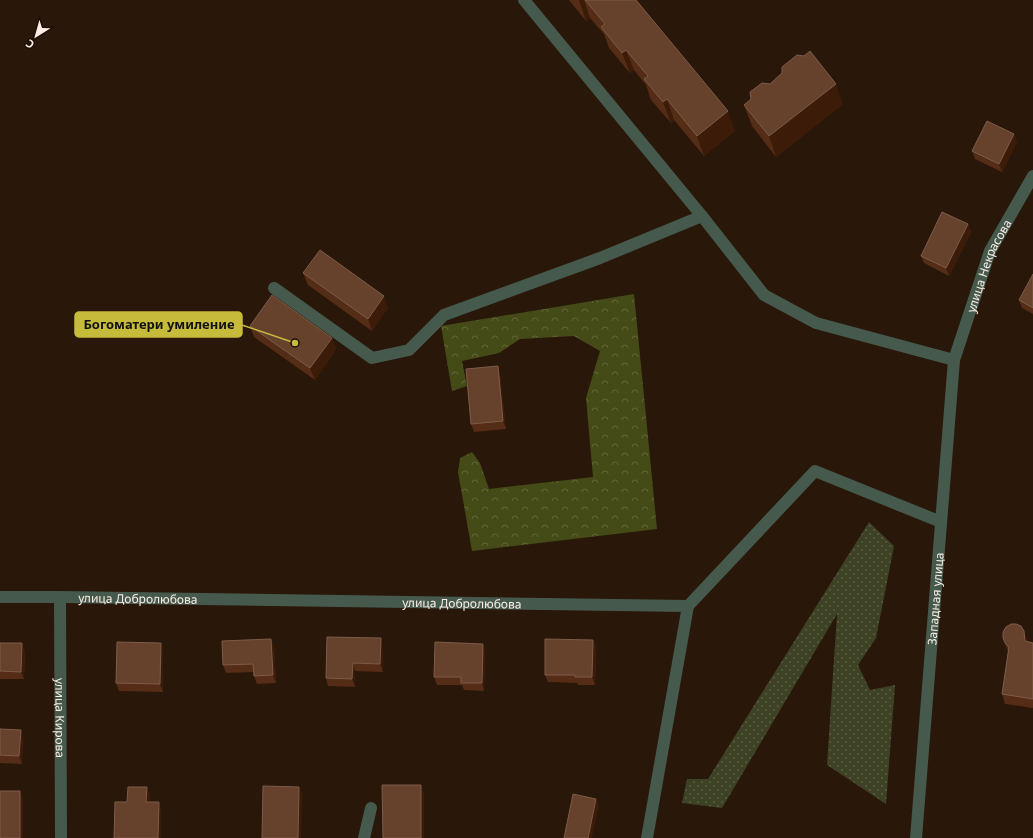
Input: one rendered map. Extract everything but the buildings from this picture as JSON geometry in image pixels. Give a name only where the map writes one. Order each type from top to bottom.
[{"type":"street","points":[[524,0],[702,216],[764,295],[816,323],[954,360]]},
{"type":"street","name":"улица Некрасова","points":[[954,360],[990,251],[1033,176]]},
{"type":"street","points":[[274,288],[372,358],[409,350],[444,315],[600,258],[702,216]]},
{"type":"street","name":"Западная улица","points":[[916,838],[954,360]]},
{"type":"street","points":[[647,838],[688,606],[815,471],[941,522]]},
{"type":"street","name":"улица Добролюбова","points":[[0,598],[60,597],[688,606]]},
{"type":"street","name":"улица Кирова","points":[[60,597],[61,838]]},
{"type":"street","points":[[364,838],[371,808]]},
{"type":"green space","points":[[634,294],[657,529],[472,551],[458,472],[460,458],[472,452],[480,463],[489,489],[593,477],[586,398],[600,351],[574,336],[520,339],[499,353],[462,361],[467,386],[452,391],[441,326]]},
{"type":"green space","points":[[869,522],[894,546],[876,638],[858,665],[870,690],[895,685],[886,804],[827,765],[837,614],[722,808],[682,803],[687,779],[708,779]]},
{"type":"place","name":"Богоматери умиление","points":[[295,343]]}]
